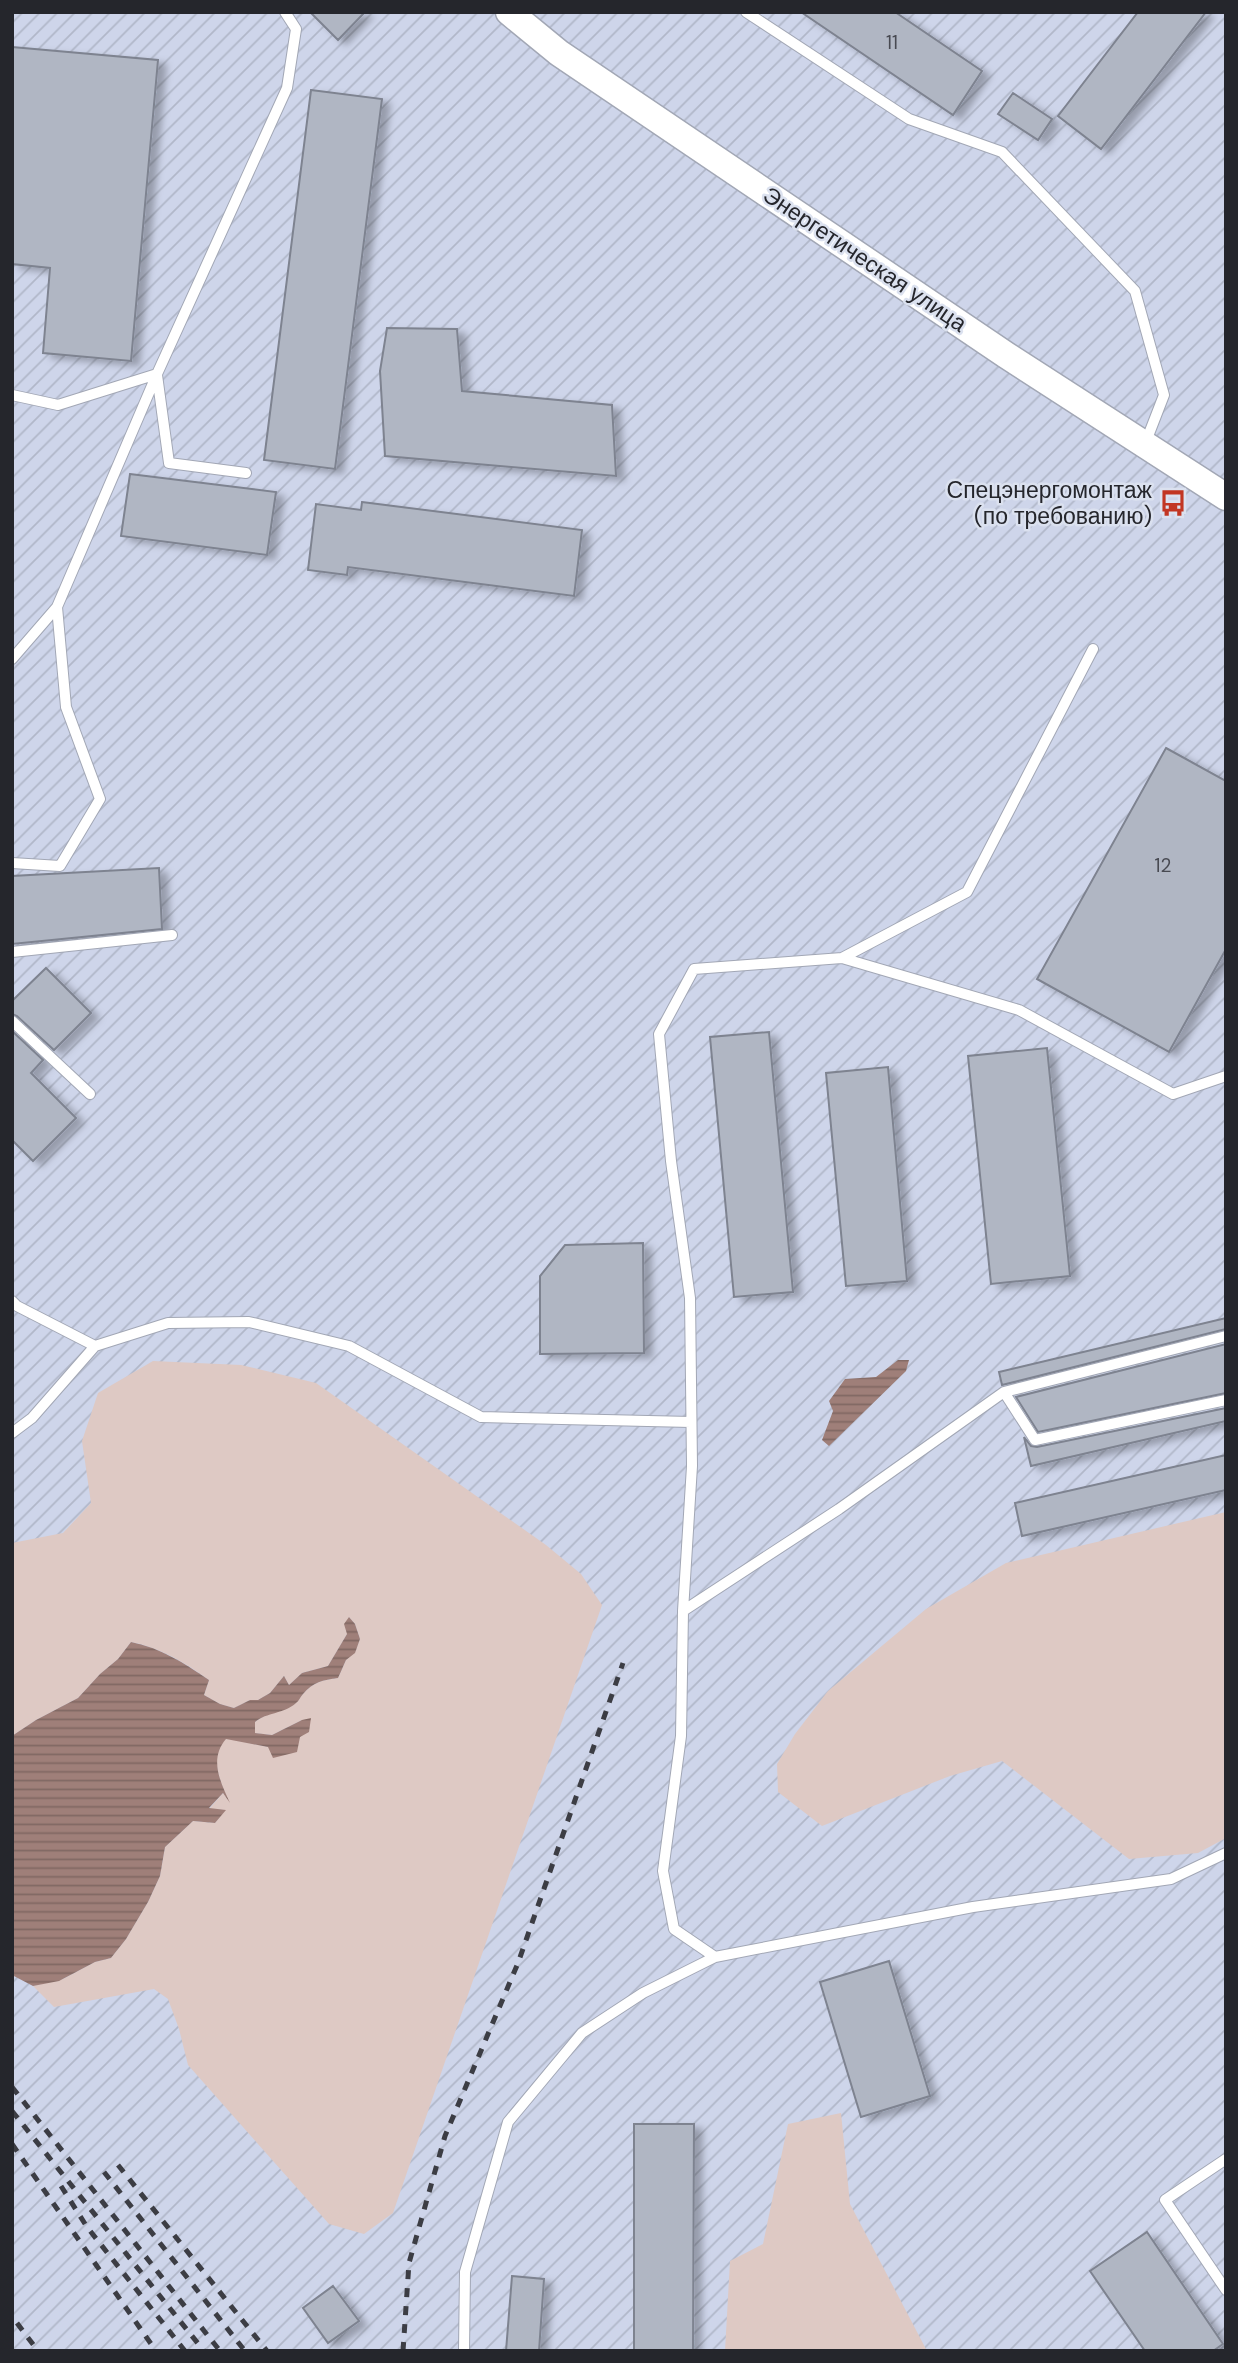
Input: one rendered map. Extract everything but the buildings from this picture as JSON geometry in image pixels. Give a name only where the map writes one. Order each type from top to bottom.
[{"type":"street","name":"Энергетическая улица","points":[[509,12],[559,53],[995,347],[1226,497]]},
{"type":"lane","points":[[12,659],[57,607],[157,374],[287,88],[296,29],[285,12]]},
{"type":"lane","points":[[746,12],[909,119],[1002,152],[1135,291],[1164,395],[1145,445]]},
{"type":"lane","points":[[12,395],[58,405],[157,374]]},
{"type":"lane","points":[[157,374],[169,463],[246,473]]},
{"type":"lane","points":[[12,863],[60,866],[100,799],[66,706],[57,607]]},
{"type":"lane","points":[[842,958],[967,892],[1093,649]]},
{"type":"lane","points":[[12,952],[172,935]]},
{"type":"lane","points":[[715,1957],[674,1929],[663,1871],[681,1736],[682,1611],[692,1466],[690,1298],[671,1161],[659,1034],[694,969],[842,958],[1019,1010],[1173,1094],[1226,1076]]},
{"type":"lane","points":[[12,1021],[90,1094]]},
{"type":"lane","points":[[12,1301],[95,1346]]},
{"type":"lane","points":[[12,1433],[32,1418],[95,1346],[168,1323],[249,1322],[349,1346],[481,1417],[691,1422]]},
{"type":"lane","points":[[682,1611],[839,1509],[1004,1392],[1226,1336]]},
{"type":"lane","points":[[1004,1392],[1035,1440],[1226,1400]]},
{"type":"lane","points":[[464,2351],[466,2272],[508,2122],[582,2033],[643,1993],[715,1957],[973,1908],[1171,1879],[1226,1853]]},
{"type":"lane","points":[[1226,2159],[1165,2200],[1226,2290]]},
{"type":"shaded area","points":[[12,12],[1226,12],[1226,2351],[12,2351]]},
{"type":"shaded area","points":[[898,1360],[909,1360],[906,1371],[829,1446],[822,1440],[833,1411],[829,1401],[845,1379],[876,1377]]},
{"type":"shaded area","points":[[153,1361],[241,1365],[316,1383],[546,1545],[581,1574],[602,1605],[393,2213],[364,2234],[329,2224],[188,2065],[168,1999],[154,1989],[54,2007],[33,1986],[63,1979],[95,1962],[111,1958],[148,1902],[160,1876],[165,1847],[193,1821],[215,1823],[225,1810],[209,1809],[223,1793],[227,1798],[217,1768],[218,1753],[226,1738],[268,1747],[302,1720],[272,1735],[254,1733],[255,1722],[293,1705],[315,1684],[338,1678],[360,1639],[355,1624],[349,1617],[347,1634],[328,1666],[302,1673],[289,1685],[284,1676],[270,1693],[234,1708],[204,1695],[209,1680],[190,1667],[172,1656],[131,1642],[118,1659],[78,1698],[12,1736],[12,1543],[63,1533],[91,1503],[82,1441],[98,1393]]},
{"type":"shaded area","points":[[1226,1512],[1226,1838],[1198,1853],[1129,1859],[1002,1761],[950,1776],[822,1826],[778,1792],[777,1764],[795,1734],[828,1691],[926,1609],[1006,1563]]},
{"type":"shaded area","points":[[349,1617],[355,1624],[360,1639],[355,1653],[346,1660],[338,1678],[315,1684],[291,1707],[255,1722],[255,1733],[272,1735],[311,1718],[309,1732],[300,1737],[297,1752],[273,1758],[268,1747],[226,1739],[217,1762],[230,1803],[223,1793],[209,1808],[226,1810],[215,1823],[193,1821],[165,1847],[160,1876],[148,1902],[111,1958],[95,1962],[59,1981],[33,1986],[12,1975],[12,1736],[78,1698],[118,1659],[131,1642],[162,1652],[209,1680],[204,1695],[234,1708],[270,1693],[284,1676],[289,1685],[302,1673],[328,1666],[347,1634],[344,1624]]},
{"type":"shaded area","points":[[841,2113],[850,2204],[927,2351],[725,2351],[730,2261],[763,2244],[788,2124]]},
{"type":"railway","points":[[403,2351],[409,2263],[445,2136],[518,1963],[623,1663]]},
{"type":"railway","points":[[12,2087],[220,2351]]},
{"type":"railway","points":[[12,2111],[204,2351]]},
{"type":"railway","points":[[12,2144],[156,2351]]},
{"type":"railway","points":[[118,2165],[267,2351]]},
{"type":"railway","points":[[104,2172],[245,2351]]},
{"type":"railway","points":[[61,2186],[87,2227],[185,2351]]},
{"type":"railway","points":[[17,2323],[38,2351]]},
{"type":"place","name":"Спецэнергомонтаж (по требованию)","points":[[1173,503]]}]
